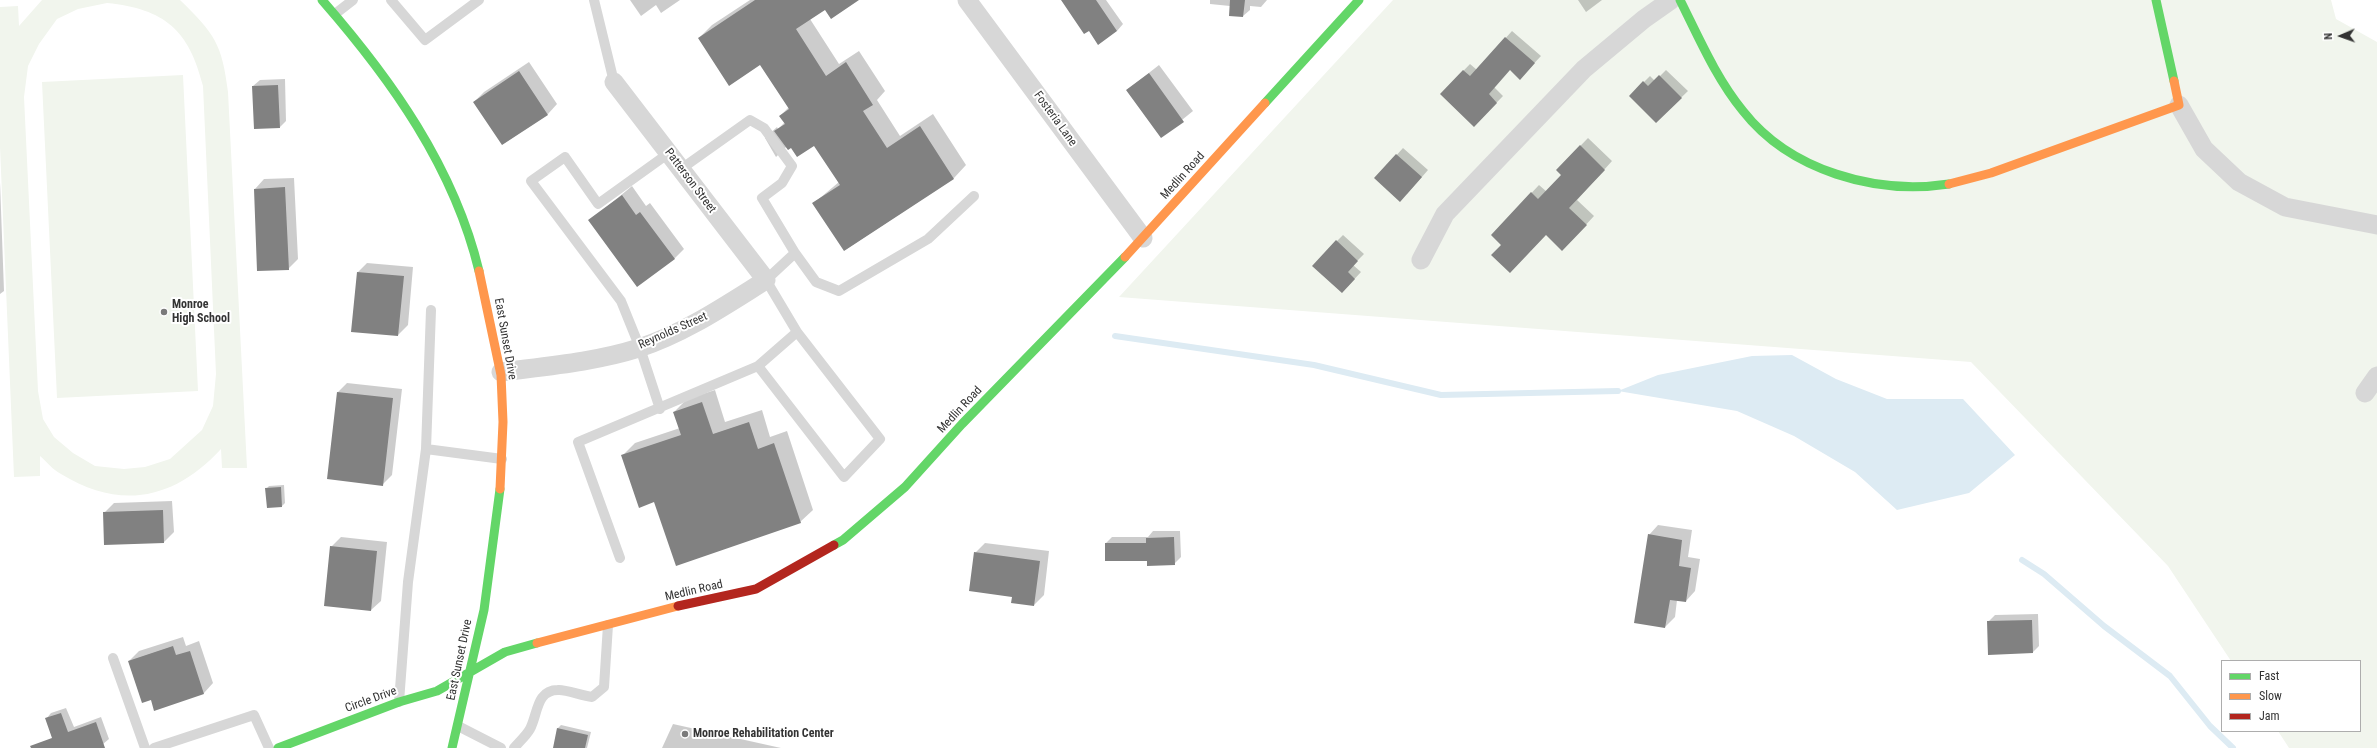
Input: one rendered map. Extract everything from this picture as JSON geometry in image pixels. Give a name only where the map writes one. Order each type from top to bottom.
[{"type":"street","name":"East Sunset Drive","points":[[322,0],[363,46],[412,117],[440,167],[468,232],[479,268],[501,372],[502,459],[500,492],[488,587],[471,672],[452,748]]},
{"type":"street","name":"Fosteria Lane","points":[[967,0],[1143,238]]},
{"type":"street","name":"Medlin Road","points":[[471,672],[505,652],[679,606],[756,589],[843,540],[905,487],[962,424],[1143,238],[1359,0]]},
{"type":"street","points":[[1420,260],[1445,214],[1574,80],[1644,19],[1671,0]]},
{"type":"street","points":[[1680,0],[1726,89],[1756,126],[1799,158],[1847,179],[1900,186],[1941,185],[1986,174],[2179,105]]},
{"type":"street","points":[[2156,0],[2179,105],[2204,148],[2239,182],[2286,207],[2377,225]]},
{"type":"street","name":"Patterson Street","points":[[614,82],[766,280]]},
{"type":"street","name":"Reynolds Street","points":[[501,372],[584,360],[640,348],[701,321],[766,280]]},
{"type":"street","points":[[2365,393],[2377,376]]},
{"type":"street","name":"Circle Drive","points":[[278,748],[399,702],[437,691],[471,672]]},
{"type":"lane","points":[[335,14],[353,0]]},
{"type":"lane","points":[[391,0],[425,40],[478,0]]},
{"type":"lane","points":[[594,0],[614,82]]},
{"type":"lane","points":[[681,169],[750,120],[764,128],[792,166],[782,183],[762,198],[795,253],[816,282],[839,291],[928,239],[974,196]]},
{"type":"lane","points":[[660,409],[640,348],[621,301],[531,181],[565,157],[598,204],[669,153]]},
{"type":"lane","points":[[758,366],[844,477],[880,439],[798,332],[766,280],[795,253]]},
{"type":"lane","points":[[399,702],[408,582],[426,449],[431,310]]},
{"type":"lane","points":[[620,558],[578,442],[660,409],[758,366],[798,332]]},
{"type":"lane","points":[[426,449],[502,459]]},
{"type":"lane","points":[[514,748],[530,729],[539,701],[548,691],[560,689],[576,695],[592,697],[604,687],[608,625]]},
{"type":"lane","points":[[113,658],[145,748]]},
{"type":"lane","points":[[154,748],[254,714],[269,748]]},
{"type":"lane","points":[[458,726],[501,748]]},
{"type":"shaded area","points":[[42,0],[180,0],[209,31],[215,41],[223,62],[228,92],[247,468],[222,468],[221,449],[203,466],[185,479],[166,489],[146,494],[126,496],[105,493],[83,486],[58,472],[40,456],[40,476],[14,477],[0,147],[0,7],[18,6],[19,26]],"holes":[[[107,3],[127,6],[159,17],[172,26],[182,37],[190,50],[203,86],[216,374],[213,406],[202,430],[170,459],[145,467],[124,469],[95,466],[73,453],[54,437],[43,419],[38,391],[24,97],[28,66],[39,44],[57,19],[78,9]]]},
{"type":"shaded area","points":[[1393,0],[2331,0],[2336,19],[2377,42],[2377,748],[2289,748],[2279,732],[2361,732],[2361,660],[2230,660],[2168,566],[1971,362],[1119,297]]},
{"type":"shaded area","points":[[183,75],[198,391],[57,398],[42,82]]},
{"type":"shaded area","points":[[1792,355],[1836,379],[1887,399],[1963,399],[2015,455],[1969,493],[1897,510],[1855,472],[1794,436],[1737,411],[1618,391],[1658,375],[1752,356]]},
{"type":"building","points":[[755,0],[859,0],[831,19],[825,10],[796,29],[826,76],[846,62],[873,105],[863,111],[887,148],[920,126],[954,179],[844,251],[812,203],[840,185],[814,146],[797,157],[791,148],[788,150],[774,131],[785,124],[779,116],[789,109],[760,65],[729,86],[698,38]]},
{"type":"building","points":[[1061,0],[1096,0],[1117,31],[1098,45],[1089,31],[1084,34]]},
{"type":"building","points":[[1230,0],[1245,0],[1243,17],[1229,16]]},
{"type":"building","points":[[1505,37],[1535,63],[1520,80],[1510,70],[1489,94],[1497,103],[1474,127],[1440,94],[1463,70],[1470,76]]},
{"type":"building","points":[[519,71],[548,115],[502,145],[473,102]]},
{"type":"building","points":[[1149,73],[1184,122],[1161,138],[1126,90]]},
{"type":"building","points":[[1659,75],[1682,98],[1656,123],[1629,96],[1643,81],[1648,86]]},
{"type":"building","points":[[278,85],[280,128],[254,129],[252,86]]},
{"type":"building","points":[[1580,145],[1605,170],[1569,208],[1587,225],[1562,251],[1546,235],[1510,273],[1491,255],[1501,245],[1491,235],[1531,192],[1538,199],[1561,175],[1556,170]]},
{"type":"building","points":[[1396,154],[1422,177],[1400,202],[1374,178]]},
{"type":"building","points":[[285,187],[289,270],[257,271],[254,189]]},
{"type":"building","points":[[622,195],[636,215],[640,212],[675,259],[637,287],[588,220]]},
{"type":"building","points":[[1336,240],[1358,261],[1348,272],[1355,279],[1342,293],[1312,266]]},
{"type":"building","points":[[357,272],[404,276],[398,336],[351,332]]},
{"type":"building","points":[[337,392],[393,398],[383,486],[327,479]]},
{"type":"building","points":[[702,402],[713,434],[749,422],[758,449],[774,443],[801,523],[676,566],[654,502],[639,508],[621,455],[681,435],[673,412]]},
{"type":"building","points":[[281,487],[282,507],[267,508],[265,488]]},
{"type":"building","points":[[163,510],[164,543],[104,545],[103,512]]},
{"type":"building","points":[[1648,534],[1682,540],[1679,566],[1691,568],[1686,602],[1670,600],[1665,628],[1634,623]]},
{"type":"building","points":[[1174,537],[1175,565],[1147,566],[1147,561],[1105,561],[1105,543],[1146,543],[1146,538]]},
{"type":"building","points":[[330,546],[377,551],[371,611],[324,606]]},
{"type":"building","points":[[974,552],[1040,561],[1034,606],[1011,603],[1012,597],[969,591]]},
{"type":"building","points":[[2032,620],[2033,653],[1988,655],[1987,621]]},
{"type":"building","points":[[173,646],[176,655],[190,651],[204,694],[154,711],[151,700],[142,703],[128,661]]},
{"type":"building","points":[[61,713],[68,732],[96,722],[105,748],[31,748],[30,746],[52,738],[45,718]]},
{"type":"building","points":[[557,728],[588,735],[585,748],[553,748]]},
{"type":"waterway","points":[[1115,336],[1314,365],[1441,395],[1618,391]]},
{"type":"waterway","points":[[2022,560],[2044,574],[2104,626],[2170,676],[2210,726],[2233,748]]},
{"type":"traffic: fast","points":[[322,0],[372,61],[417,126],[437,160],[454,196],[468,233],[479,271]]},
{"type":"traffic: fast","points":[[1265,103],[1359,0]]},
{"type":"traffic: fast","points":[[1680,0],[1708,57],[1733,98],[1762,132],[1785,149],[1810,163],[1836,174],[1864,182],[1893,186],[1949,184]]},
{"type":"traffic: fast","points":[[2156,0],[2174,81]]},
{"type":"traffic: fast","points":[[834,545],[843,540],[905,487],[962,424],[1125,257]]},
{"type":"traffic: fast","points":[[452,748],[484,610],[500,489]]},
{"type":"traffic: fast","points":[[278,748],[399,702],[437,691],[505,652],[537,643]]},
{"type":"traffic: slow","points":[[1949,184],[1991,173],[2179,105],[2174,81]]},
{"type":"traffic: slow","points":[[1125,257],[1265,103]]},
{"type":"traffic: slow","points":[[479,271],[501,375],[503,422],[500,489]]},
{"type":"traffic: slow","points":[[537,643],[678,606]]},
{"type":"traffic: jam","points":[[678,606],[756,589],[834,545]]},
{"type":"place","name":"Monroe High School","points":[[164,312]]},
{"type":"place","name":"Monroe Rehabilitation Center","points":[[685,734]]}]
